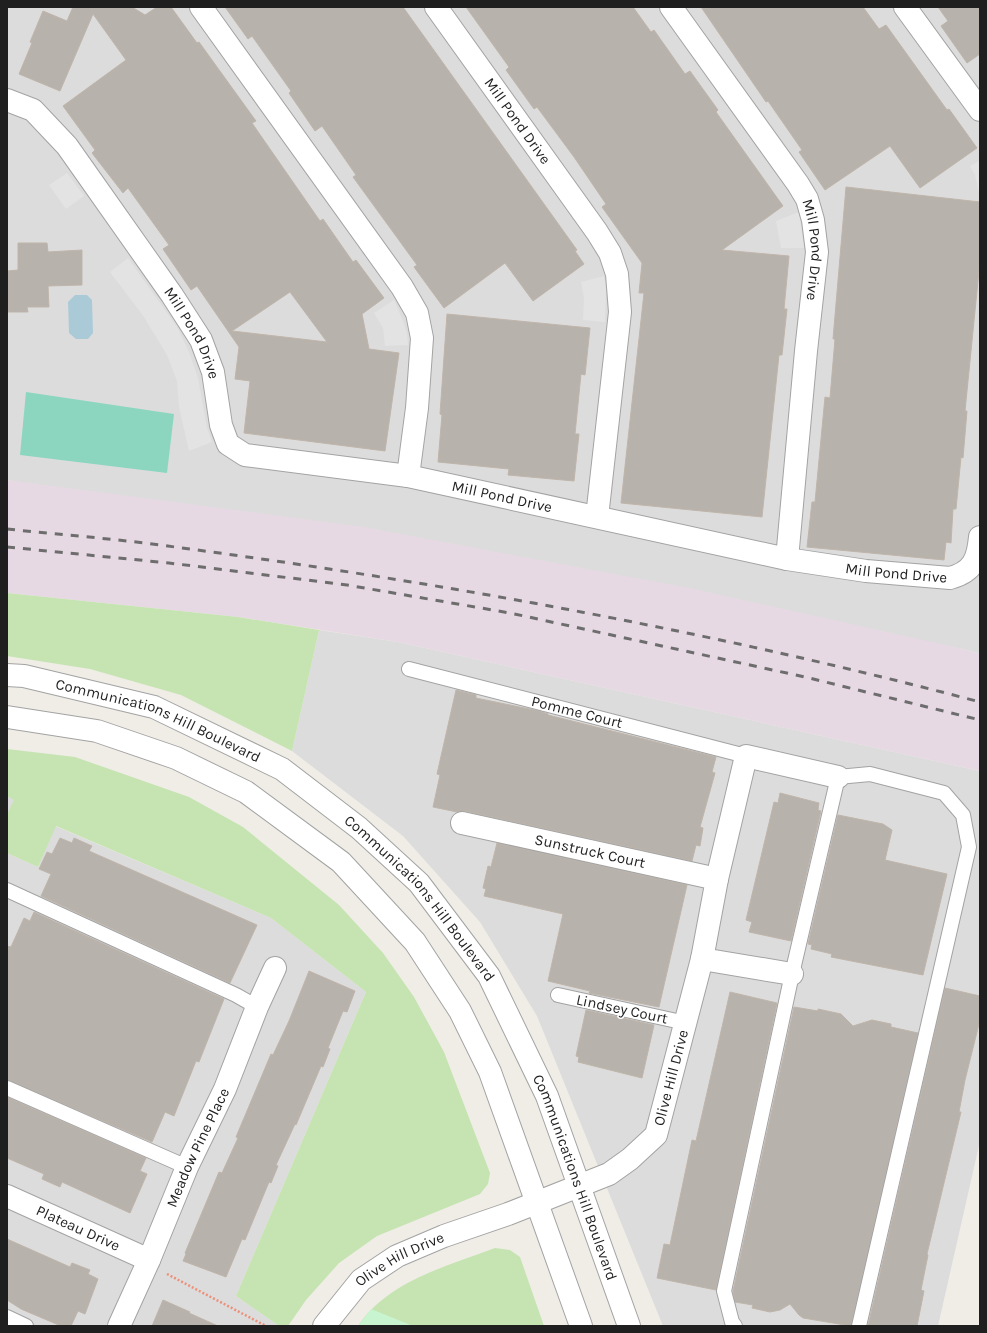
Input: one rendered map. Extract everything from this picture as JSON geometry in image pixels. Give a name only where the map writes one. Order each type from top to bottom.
[{"type":"street","points":[[201,7],[402,287],[416,313],[422,338],[413,446],[408,476]]},
{"type":"street","name":"Mill Pond Drive","points":[[436,7],[597,232],[610,253],[617,274],[620,312],[597,517]]},
{"type":"street","name":"Mill Pond Drive","points":[[671,7],[798,184],[806,199],[814,220],[817,252],[806,351],[787,559]]},
{"type":"street","points":[[905,7],[980,110]]},
{"type":"street","name":"Mill Pond Drive","points":[[7,100],[33,110],[67,146],[163,282],[201,340],[213,372],[221,425],[228,444],[245,455],[408,476],[787,559],[866,571],[950,578],[963,575],[973,564],[979,550],[980,537]]},
{"type":"street","name":"Communications Hill Boulevard","points":[[7,675],[24,676],[154,707],[282,769],[359,828],[419,883],[489,976],[547,1096],[629,1326]]},
{"type":"street","name":"Communications Hill Boulevard","points":[[7,716],[97,731],[176,758],[246,792],[341,862],[415,942],[460,1011],[490,1072],[581,1326]]},
{"type":"street","points":[[746,756],[838,777]]},
{"type":"street","name":"Olive Hill Drive","points":[[324,1326],[361,1280],[397,1256],[444,1236],[537,1203],[609,1174],[630,1159],[656,1135],[702,959],[717,879],[746,756]]},
{"type":"street","name":"Sunstruck Court","points":[[462,823],[717,879]]},
{"type":"street","points":[[702,959],[792,974]]},
{"type":"street","name":"Meadow Pine Place","points":[[119,1326],[149,1260],[187,1167],[225,1089],[274,968]]},
{"type":"street","name":"Plateau Drive","points":[[7,1196],[149,1260]]},
{"type":"lane","name":"Pomme Court","points":[[409,669],[746,756]]},
{"type":"lane","points":[[735,1326],[732,1322],[724,1291],[792,974],[838,777],[870,774],[944,793],[963,815],[969,847],[859,1326]]},
{"type":"lane","points":[[7,890],[236,995],[257,1007]]},
{"type":"lane","name":"Lindsey Court","points":[[558,995],[686,1023]]},
{"type":"lane","points":[[7,1088],[187,1167]]},
{"type":"lane","points":[[7,1317],[26,1326]]},
{"type":"path","points":[[167,1274],[266,1326]]},
{"type":"shaded area","points":[[7,7],[980,7],[980,654],[963,649],[7,480]]},
{"type":"shaded area","points":[[980,161],[979,193],[975,175],[970,166]]},
{"type":"shaded area","points":[[67,173],[84,196],[66,209],[49,185]]},
{"type":"shaded area","points":[[799,212],[804,248],[781,248],[776,221]]},
{"type":"shaded area","points":[[128,258],[177,327],[189,352],[198,378],[207,428],[212,442],[189,451],[179,407],[177,381],[167,355],[144,317],[110,272]]},
{"type":"shaded area","points":[[604,276],[606,288],[605,322],[583,320],[584,298],[581,282]]},
{"type":"shaded area","points":[[394,300],[407,333],[408,345],[385,346],[383,328],[374,313]]},
{"type":"shaded area","points":[[7,480],[363,527],[689,588],[980,654],[980,771],[398,642],[238,617],[7,593]]},
{"type":"shaded area","points":[[319,630],[398,642],[980,771],[980,1141],[938,1326],[663,1326],[537,1016],[480,922],[403,836],[292,751]]},
{"type":"shaded area","points":[[7,796],[15,800],[7,814]]},
{"type":"shaded area","points":[[55,826],[271,918],[366,992],[236,1296],[279,1326],[7,1326],[7,853],[38,867]]},
{"type":"green space","points":[[26,392],[174,414],[167,473],[20,455]]},
{"type":"green space","points":[[7,593],[238,617],[319,630],[292,751],[181,695],[90,669],[7,656]]},
{"type":"green space","points":[[7,749],[75,757],[189,797],[243,827],[339,905],[383,953],[414,997],[444,1052],[490,1173],[488,1184],[480,1194],[377,1236],[339,1263],[306,1300],[288,1326],[279,1326],[236,1296],[366,992],[271,918],[56,826],[38,867],[7,853],[7,814],[14,800],[7,796]]},
{"type":"green space","points":[[495,1248],[510,1250],[520,1257],[544,1326],[358,1326],[371,1310],[385,1297],[402,1286],[438,1269]]},
{"type":"green space","points":[[371,1309],[413,1326],[358,1326]]},
{"type":"water","points":[[75,295],[87,295],[92,300],[93,333],[88,339],[76,339],[69,333],[68,302]]},
{"type":"building","points":[[73,7],[132,7],[145,15],[157,7],[171,7],[197,43],[199,42],[256,121],[252,123],[320,221],[323,219],[353,262],[356,260],[384,298],[362,314],[369,349],[399,353],[385,451],[244,433],[250,381],[235,379],[239,347],[197,286],[191,290],[163,249],[169,245],[128,188],[123,193],[92,153],[95,150],[63,106],[126,60],[93,14],[60,91],[19,74],[43,11],[67,21]],"holes":[[[290,292],[327,342],[232,331]]]},
{"type":"building","points":[[225,7],[403,7],[577,250],[575,251],[584,264],[533,301],[505,263],[444,308],[414,267],[417,265],[353,177],[356,175],[322,126],[315,131],[289,93],[291,91],[252,36],[248,39]]},
{"type":"building","points":[[466,7],[633,7],[651,32],[654,30],[685,74],[690,71],[718,110],[716,112],[783,206],[722,250],[789,256],[784,309],[787,309],[782,355],[779,355],[762,517],[621,503],[644,293],[639,293],[642,263],[602,207],[606,204],[574,157],[537,107],[534,109],[506,70],[509,67]]},
{"type":"building","points":[[701,7],[863,7],[879,29],[886,25],[947,110],[949,109],[977,148],[920,188],[890,146],[825,190],[799,152],[802,150],[768,101],[766,102]]},
{"type":"building","points":[[938,7],[980,7],[980,54],[967,63],[941,26],[948,21]]},
{"type":"building","points":[[846,187],[980,202],[980,261],[965,411],[967,411],[963,458],[961,457],[956,509],[953,509],[951,543],[946,542],[944,560],[807,547],[812,502],[815,502],[825,397],[830,398],[835,339],[833,339]]},
{"type":"building","points":[[18,243],[47,243],[48,252],[82,250],[82,285],[48,286],[49,307],[27,307],[28,312],[8,312],[7,271],[18,270]]},
{"type":"building","points":[[447,314],[590,328],[585,375],[581,374],[575,434],[579,434],[574,481],[508,475],[509,469],[438,462]]},
{"type":"building","points":[[456,690],[476,695],[476,698],[539,711],[548,715],[716,757],[712,772],[715,773],[700,827],[703,828],[700,846],[696,845],[692,861],[465,811],[457,812],[433,807],[440,775],[437,774]]},
{"type":"building","points":[[780,793],[819,803],[818,810],[821,811],[791,941],[749,932],[752,922],[746,920],[774,802],[778,803]]},
{"type":"building","points":[[838,815],[883,824],[892,830],[885,860],[947,874],[923,975],[831,957],[832,954],[811,949],[812,945],[808,944]]},
{"type":"building","points":[[60,838],[72,843],[74,838],[92,846],[89,851],[257,925],[230,983],[41,896],[51,874],[39,869],[47,852],[52,854]]},
{"type":"building","points":[[497,843],[687,885],[659,1007],[589,993],[590,991],[548,981],[563,914],[484,896],[486,889],[483,888],[488,866],[491,867]]},
{"type":"building","points":[[34,912],[224,999],[199,1062],[196,1061],[174,1116],[165,1112],[152,1142],[7,1080],[7,946],[11,947],[24,918],[30,921]]},
{"type":"building","points":[[309,971],[355,991],[347,1012],[343,1011],[328,1048],[330,1049],[323,1067],[321,1066],[296,1125],[295,1124],[276,1165],[278,1166],[271,1183],[269,1182],[245,1240],[242,1239],[226,1277],[183,1261],[186,1254],[185,1253],[219,1172],[222,1173],[238,1138],[236,1137],[271,1054],[273,1055],[289,1021]]},
{"type":"building","points":[[945,988],[980,996],[980,1020],[965,1080],[959,1112],[961,1112],[927,1254],[921,1290],[924,1291],[917,1326],[868,1326]]},
{"type":"building","points":[[730,992],[777,1003],[716,1290],[657,1278],[664,1244],[670,1245],[692,1140],[696,1141]]},
{"type":"building","points":[[794,1007],[818,1011],[818,1009],[841,1014],[853,1026],[872,1020],[891,1024],[891,1027],[918,1033],[851,1326],[803,1318],[790,1304],[780,1310],[770,1312],[752,1308],[753,1305],[735,1302],[733,1291]]},
{"type":"building","points":[[586,1010],[654,1025],[642,1078],[578,1062],[579,1057],[576,1056]]},
{"type":"building","points":[[7,1097],[146,1158],[140,1171],[147,1174],[130,1213],[62,1182],[60,1187],[42,1179],[44,1174],[7,1158]]},
{"type":"building","points":[[7,1239],[70,1267],[72,1263],[90,1270],[88,1274],[98,1279],[85,1314],[78,1311],[71,1326],[61,1326],[21,1309],[7,1300]]},
{"type":"building","points":[[163,1300],[190,1312],[189,1313],[218,1326],[152,1326]]},
{"type":"railway","points":[[7,529],[112,539],[175,547],[277,561],[479,593],[781,653],[980,702]]},
{"type":"railway","points":[[7,547],[169,563],[347,585],[510,613],[805,677],[980,720]]}]
